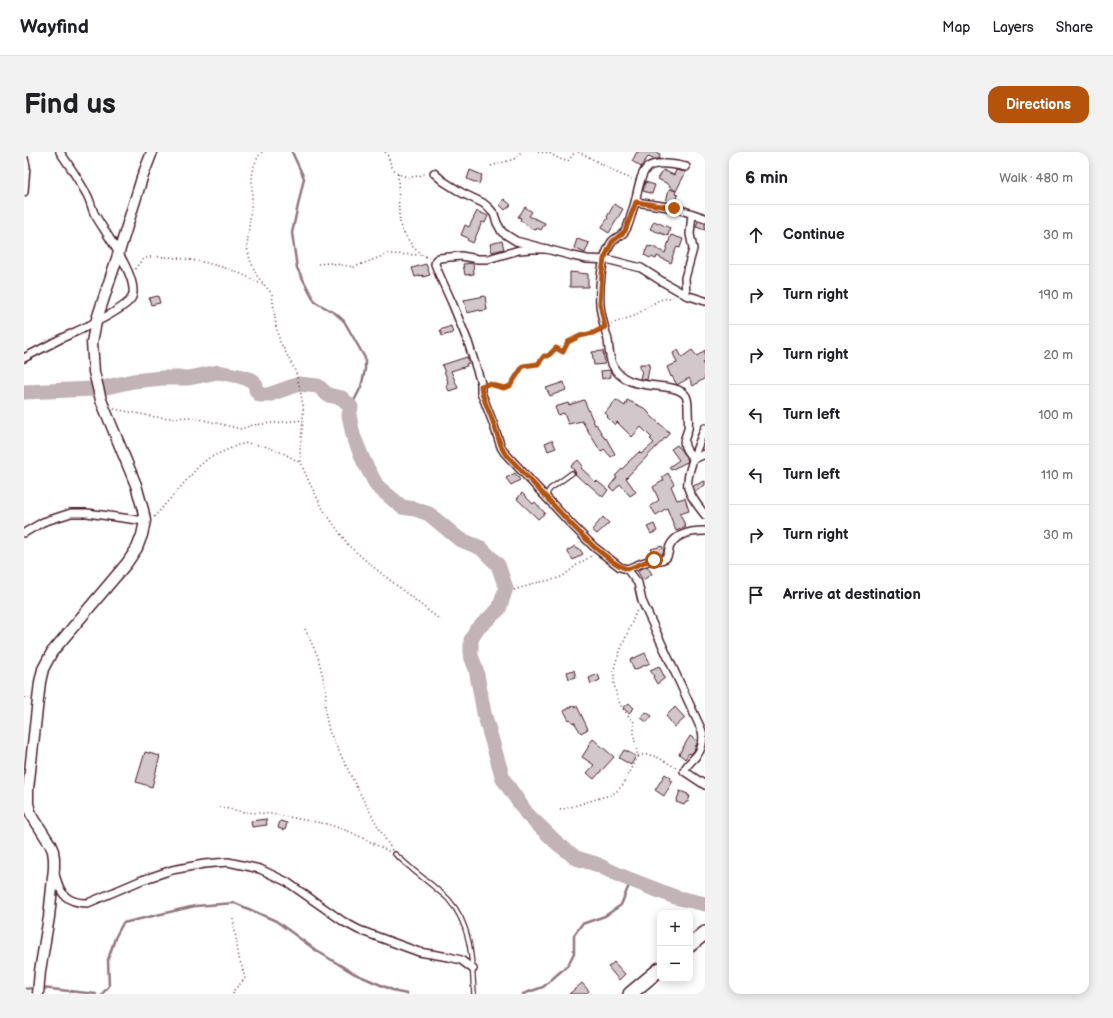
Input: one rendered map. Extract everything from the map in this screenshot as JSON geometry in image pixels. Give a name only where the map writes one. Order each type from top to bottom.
[{"type":"highway","points":[[693,943],[705,933]]},
{"type":"highway","points":[[630,994],[657,972]]},
{"type":"street","points":[[24,358],[96,322],[126,303],[132,298],[134,291],[132,281],[119,252],[94,212],[77,176],[60,152]]},
{"type":"street","points":[[38,994],[40,971],[48,929],[54,868],[53,851],[31,814],[28,804],[28,782],[40,682],[43,669],[52,652],[127,563],[137,548],[144,525],[142,505],[136,485],[101,400],[94,372],[92,342],[96,322],[142,178],[152,152]]},
{"type":"street","points":[[24,158],[26,166],[24,192]]},
{"type":"street","points":[[686,167],[675,164],[653,164],[646,167],[636,193],[636,202],[625,231],[612,242],[604,259],[600,304],[610,358],[613,366],[619,374],[627,380],[637,384],[673,389],[681,391],[686,395],[688,400],[688,428],[684,443],[687,452],[694,458]]},
{"type":"street","points":[[434,173],[443,181],[462,193],[483,203],[494,214],[502,232],[516,241],[587,258],[604,259],[641,268],[686,295],[705,301]]},
{"type":"street","points":[[636,202],[674,208],[705,218]]},
{"type":"street","points":[[686,295],[685,278],[693,249],[690,234],[692,214]]},
{"type":"street","points":[[547,249],[519,250],[488,259],[461,256],[439,258],[436,260],[435,264],[468,342],[481,382],[482,392],[504,452],[518,469],[594,547],[620,566],[627,569],[638,583],[642,601],[702,731],[702,744],[698,755]]},
{"type":"street","points":[[705,428],[689,475],[688,488],[692,497],[705,514]]},
{"type":"street","points":[[694,458],[705,454]]},
{"type":"street","points":[[24,533],[43,522],[71,513],[87,513],[144,525]]},
{"type":"street","points":[[627,569],[645,562],[665,559],[675,539],[690,532],[705,531]]},
{"type":"street","points":[[705,750],[687,765],[684,771],[705,785]]},
{"type":"street","points":[[54,868],[58,886],[66,898],[79,903],[88,903],[142,880],[172,870],[222,862],[248,866],[260,869],[287,882],[344,922],[359,930],[418,952],[461,960],[473,969]]},
{"type":"lane","points":[[548,500],[547,496],[550,489],[572,473]]},
{"type":"lane","points":[[395,854],[449,900],[464,923],[473,969],[474,994]]},
{"type":"path","points":[[262,152],[254,166],[252,177],[252,198],[247,247],[250,260],[257,276],[272,294],[276,326],[280,342],[295,370],[299,384],[303,405],[300,449],[301,463],[323,509],[349,546],[440,620]]},
{"type":"path","points":[[385,152],[389,156],[392,167],[398,174],[416,177],[430,172],[434,173]]},
{"type":"path","points":[[491,166],[514,159],[521,152]]},
{"type":"path","points":[[538,152],[547,152],[564,161],[568,161],[575,152]]},
{"type":"path","points":[[578,152],[629,179],[640,181]]},
{"type":"path","points":[[398,174],[398,214],[401,229],[413,247],[422,255]]},
{"type":"path","points":[[318,264],[330,263],[354,267],[388,254],[422,255],[436,260]]},
{"type":"path","points":[[132,281],[133,272],[138,264],[144,259],[155,257],[174,258],[228,269],[267,287]]},
{"type":"path","points":[[481,386],[489,384],[504,388],[510,386],[523,366],[538,364],[544,356],[548,356],[556,348],[563,352],[568,342],[580,336],[593,333],[613,323],[634,316],[659,300],[668,297],[683,297],[686,295]]},
{"type":"path","points":[[104,407],[156,417],[191,417],[241,430],[253,425],[303,420]]},
{"type":"path","points":[[144,525],[200,465],[209,458],[238,445],[247,443],[264,446],[283,453],[301,463]]},
{"type":"path","points":[[514,590],[530,585],[534,582],[556,579],[563,576],[578,564],[600,551]]},
{"type":"path","points":[[560,810],[616,792],[623,785],[638,756],[634,736],[634,722],[622,708],[617,697],[614,684],[616,661],[638,607],[642,601]]},
{"type":"path","points":[[304,629],[320,663],[326,690],[325,711],[329,731],[357,788],[395,854]]},
{"type":"path","points":[[638,756],[645,754],[656,757],[671,766],[684,771]]},
{"type":"path","points":[[219,807],[244,812],[272,814],[327,824],[351,832],[395,854]]},
{"type":"path","points":[[233,918],[239,958],[245,979],[234,990],[233,994]]},
{"type":"building","points":[[637,152],[655,152],[660,154],[659,159],[648,157],[641,167],[632,161]]},
{"type":"building","points":[[470,170],[482,175],[479,184],[467,179]]},
{"type":"building","points":[[663,170],[674,175],[676,170],[686,172],[676,191],[669,186],[670,185],[658,179]]},
{"type":"building","points":[[645,182],[655,185],[652,194],[643,191]]},
{"type":"building","points":[[669,189],[676,191],[675,194],[678,195],[676,203],[666,202]]},
{"type":"building","points":[[504,199],[511,205],[505,210],[499,204]]},
{"type":"building","points":[[614,204],[623,209],[609,233],[601,228],[608,218],[607,217]]},
{"type":"building","points":[[525,207],[532,212],[529,216],[545,223],[541,230],[537,228],[536,230],[532,229],[520,220],[521,218],[518,217]]},
{"type":"building","points":[[477,211],[488,216],[485,223],[482,222],[473,243],[467,240],[468,238],[461,235],[465,225],[469,227]]},
{"type":"building","points":[[654,221],[670,228],[668,236],[650,229]]},
{"type":"building","points":[[698,221],[705,223],[705,230],[696,227]]},
{"type":"building","points":[[671,235],[683,239],[680,248],[677,247],[672,257],[671,263],[657,256],[656,259],[644,255],[648,246],[665,253]]},
{"type":"building","points":[[577,239],[589,243],[585,253],[574,248]]},
{"type":"building","points":[[502,241],[504,249],[492,252],[490,244]]},
{"type":"building","points":[[473,263],[474,274],[465,275],[463,264]]},
{"type":"building","points":[[426,264],[430,275],[415,277],[412,268]]},
{"type":"building","points":[[570,272],[588,274],[588,287],[570,287]]},
{"type":"building","points":[[158,296],[160,303],[151,305],[149,298]]},
{"type":"building","points":[[485,296],[487,310],[467,313],[464,300]]},
{"type":"building","points":[[451,326],[453,333],[442,336],[440,330]]},
{"type":"building","points":[[678,350],[682,357],[692,350],[697,356],[705,350],[705,361],[702,363],[705,367],[705,378],[693,386],[689,378],[677,385],[672,376],[671,377],[667,367],[677,363],[673,353]]},
{"type":"building","points":[[603,351],[605,364],[594,365],[592,352]]},
{"type":"building","points":[[467,357],[469,363],[466,364],[467,366],[451,371],[458,388],[449,391],[446,385],[448,382],[442,365]]},
{"type":"building","points":[[640,364],[650,364],[647,380],[640,379],[642,370],[640,370]]},
{"type":"building","points":[[610,370],[611,377],[602,379],[601,371]]},
{"type":"building","points":[[564,382],[566,390],[550,396],[546,388]]},
{"type":"building","points":[[584,400],[595,425],[596,424],[605,439],[606,438],[615,454],[611,457],[604,449],[601,452],[582,421],[568,424],[564,413],[558,415],[555,407],[568,403],[569,405]]},
{"type":"building","points":[[616,400],[625,406],[627,400],[644,408],[669,432],[669,434],[626,478],[636,492],[630,496],[620,484],[614,491],[609,487],[617,477],[615,476],[628,462],[639,452],[641,454],[654,443],[650,439],[652,438],[641,427],[632,437],[617,422],[615,425],[607,417],[608,416],[605,413]]},
{"type":"building","points":[[552,440],[556,448],[548,451],[545,443]]},
{"type":"building","points":[[677,445],[688,460],[687,462],[671,470],[669,467],[679,460],[671,449]]},
{"type":"building","points":[[578,460],[583,466],[581,468],[596,482],[597,481],[608,490],[603,497],[575,474],[576,473],[571,466]]},
{"type":"building","points":[[515,473],[520,480],[511,485],[506,478]]},
{"type":"building","points":[[668,473],[674,484],[671,486],[677,500],[685,498],[689,511],[680,514],[686,527],[676,531],[667,508],[656,515],[650,506],[659,500],[653,487],[664,480],[662,477]]},
{"type":"building","points":[[705,481],[705,485],[695,492],[693,486]]},
{"type":"building","points":[[522,493],[533,504],[535,502],[545,513],[538,519],[517,499]]},
{"type":"building","points":[[603,517],[609,523],[597,534],[592,530]]},
{"type":"building","points":[[654,524],[657,531],[651,534],[647,527]]},
{"type":"building","points":[[575,546],[577,549],[579,548],[583,554],[573,560],[567,551]]},
{"type":"building","points":[[662,546],[664,551],[663,554],[653,555],[651,549]]},
{"type":"building","points":[[647,566],[652,574],[643,580],[637,571]]},
{"type":"building","points":[[645,653],[650,663],[634,670],[630,660]]},
{"type":"building","points":[[659,666],[665,678],[657,684],[650,670]]},
{"type":"building","points":[[574,670],[576,677],[569,679],[567,672]]},
{"type":"building","points":[[598,674],[600,680],[591,684],[589,678]]},
{"type":"building","points":[[629,703],[634,708],[629,713],[623,708]]},
{"type":"building","points":[[574,705],[575,707],[577,706],[588,729],[581,733],[574,722],[573,723],[570,719],[569,720],[564,711]]},
{"type":"building","points":[[675,707],[685,718],[675,727],[666,716]]},
{"type":"building","points":[[646,712],[652,716],[647,722],[641,718]]},
{"type":"building","points":[[690,736],[698,741],[694,751],[691,754],[689,753],[685,759],[679,754]]},
{"type":"building","points":[[593,739],[614,757],[594,779],[587,773],[594,765],[582,757]]},
{"type":"building","points":[[624,750],[636,756],[631,765],[619,758]]},
{"type":"building","points":[[145,752],[160,756],[152,787],[136,782]]},
{"type":"building","points":[[665,774],[671,778],[670,780],[673,781],[664,796],[655,790]]},
{"type":"building","points":[[680,791],[690,796],[688,802],[684,805],[676,802]]},
{"type":"building","points":[[266,819],[267,825],[252,827],[251,821]]},
{"type":"building","points":[[280,821],[287,823],[285,830],[278,828]]},
{"type":"building","points":[[614,962],[625,974],[619,980],[608,967]]},
{"type":"building","points":[[582,983],[589,991],[586,994],[569,994]]},
{"type":"waterway","points":[[292,152],[304,178],[292,233],[297,268],[315,302],[335,313],[344,321],[365,358],[365,370],[361,387],[351,407]]},
{"type":"waterway","points":[[102,388],[133,381],[162,378],[189,378],[218,372],[252,380],[260,395],[268,395],[299,384],[318,386],[328,395],[342,398],[351,407],[349,415],[353,435],[364,462],[377,486],[402,507],[415,509],[429,514],[459,539],[481,548],[498,565],[506,588],[499,609],[476,630],[471,640],[471,656],[476,669],[484,713],[503,779],[527,814],[557,843],[576,858],[596,864],[621,876],[675,897],[705,904]]},
{"type":"waterway","points":[[24,392],[93,389]]},
{"type":"waterway","points":[[523,994],[543,987],[568,965],[574,953],[574,935],[582,924],[605,916],[621,905],[631,880]]},
{"type":"waterway","points":[[102,994],[109,986],[108,960],[115,938],[123,923],[195,906],[235,903],[276,921],[317,951],[353,973],[397,992],[407,994]]},
{"type":"waterway","points":[[24,989],[34,988]]},
{"type":"waterway","points":[[42,988],[96,994]]},
{"type":"route","points":[[654,560],[627,569],[620,566],[594,547],[570,523],[518,469],[504,452],[483,397],[481,386],[489,384],[504,388],[510,386],[523,366],[538,364],[544,356],[548,356],[556,348],[563,352],[568,342],[605,327],[600,304],[600,288],[604,259],[612,242],[625,231],[636,202],[674,208]]}]
